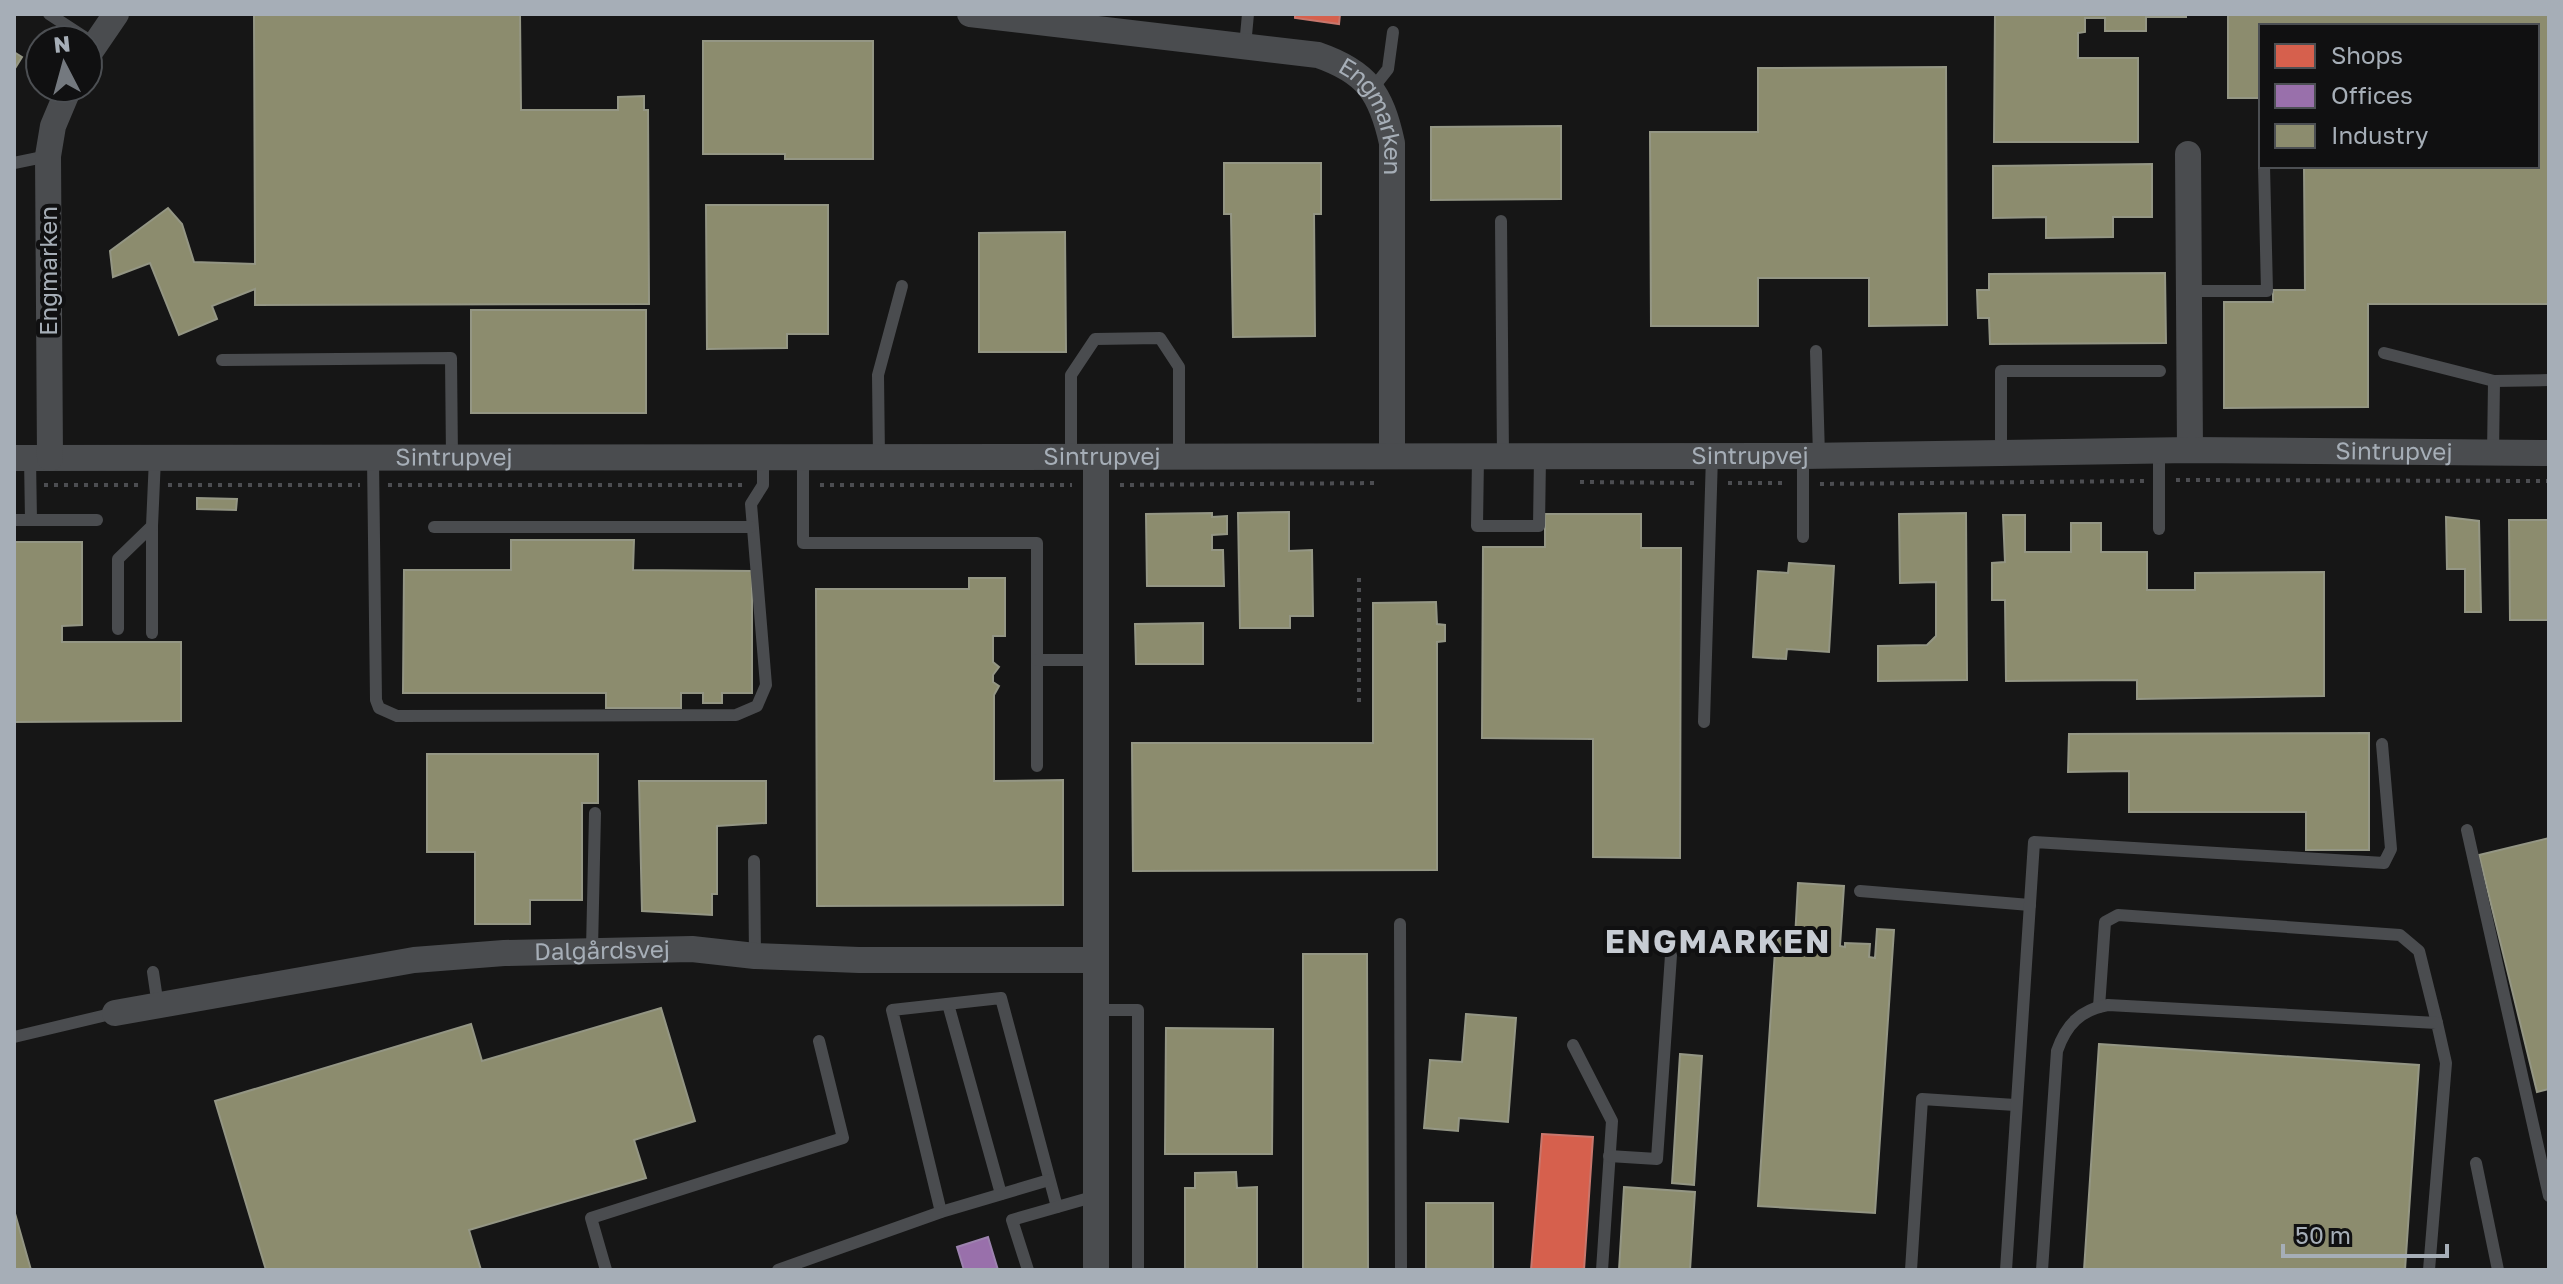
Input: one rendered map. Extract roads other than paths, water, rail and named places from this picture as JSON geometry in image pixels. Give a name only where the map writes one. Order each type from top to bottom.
[{"type":"street","points":[[104,32],[116,14]]},
{"type":"street","name":"Engmarken","points":[[970,14],[1118,23],[1245,46],[1318,55],[1347,65],[1373,88],[1385,110],[1394,176],[1392,456]]},
{"type":"street","name":"Engmarken","points":[[31,458],[48,156],[53,126],[62,104]]},
{"type":"street","points":[[2188,154],[2190,450]]},
{"type":"street","name":"Sintrupvej","points":[[31,458],[155,458],[374,472],[452,459],[1392,456],[1490,457],[1540,470],[1712,456],[2159,450],[2549,453]]},
{"type":"street","points":[[1084,457],[1096,485],[1096,1270]]},
{"type":"street","name":"Dalgårdsvej","points":[[115,1013],[414,960],[592,949],[692,949],[755,956],[1096,960]]},
{"type":"lane","points":[[49,14],[68,19]]},
{"type":"lane","points":[[1245,46],[1248,14]]},
{"type":"lane","points":[[1373,88],[1388,69],[1393,32]]},
{"type":"lane","points":[[14,163],[48,156]]},
{"type":"lane","points":[[2188,291],[2267,291],[2264,168]]},
{"type":"lane","points":[[1501,221],[1490,457],[1477,526],[1539,526],[1540,470]]},
{"type":"lane","points":[[879,458],[878,375],[902,286]]},
{"type":"lane","points":[[1084,457],[1071,375],[1095,339],[1160,338],[1179,367],[1179,456]]},
{"type":"lane","points":[[1803,537],[1803,483],[1811,456],[1816,351]]},
{"type":"lane","points":[[2384,353],[2494,381],[2549,380]]},
{"type":"lane","points":[[222,360],[451,358],[452,459]]},
{"type":"lane","points":[[2001,453],[2001,371],[2160,371]]},
{"type":"lane","points":[[2493,454],[2494,381]]},
{"type":"lane","points":[[2159,450],[2159,529]]},
{"type":"lane","points":[[1704,722],[1712,456]]},
{"type":"lane","points":[[31,458],[31,520]]},
{"type":"lane","points":[[152,633],[155,458]]},
{"type":"lane","points":[[374,472],[376,700],[379,708],[397,716],[736,715],[757,706],[766,685],[751,527],[751,504],[763,485],[763,458]]},
{"type":"lane","points":[[803,458],[803,543],[1037,543],[1037,766]]},
{"type":"lane","points":[[14,520],[97,520]]},
{"type":"lane","points":[[118,629],[118,559],[152,526]]},
{"type":"lane","points":[[434,527],[751,527]]},
{"type":"lane","points":[[1037,660],[1096,660]]},
{"type":"lane","points":[[2006,1270],[2034,842],[2384,863],[2391,849],[2382,744]]},
{"type":"lane","points":[[592,949],[595,813]]},
{"type":"lane","points":[[2467,830],[2549,1196]]},
{"type":"lane","points":[[754,861],[755,956]]},
{"type":"lane","points":[[1860,891],[2030,905]]},
{"type":"lane","points":[[2099,1007],[2105,922],[2118,915],[2400,935],[2419,951],[2446,1063],[2429,1270]]},
{"type":"lane","points":[[1400,924],[1401,1270]]},
{"type":"lane","points":[[1609,1156],[1657,1159],[1671,955]]},
{"type":"lane","points":[[153,972],[158,1006]]},
{"type":"lane","points":[[941,1212],[892,1010],[1001,998],[1057,1207]]},
{"type":"lane","points":[[948,1004],[1001,1194]]},
{"type":"lane","points":[[2042,1270],[2057,1051],[2073,1021],[2099,1007],[2437,1023]]},
{"type":"lane","points":[[1096,1010],[1138,1010],[1138,1270]]},
{"type":"lane","points":[[14,1037],[115,1013]]},
{"type":"lane","points":[[606,1270],[591,1218],[843,1138],[819,1041]]},
{"type":"lane","points":[[1573,1045],[1612,1121],[1602,1270]]},
{"type":"lane","points":[[1911,1270],[1922,1099],[2015,1105]]},
{"type":"lane","points":[[2476,1163],[2498,1270]]},
{"type":"lane","points":[[778,1270],[941,1212],[1049,1180]]},
{"type":"lane","points":[[1028,1270],[1012,1220],[1096,1196]]},
{"type":"district","name":"ENGMARKEN","points":[[1718,942]]}]
